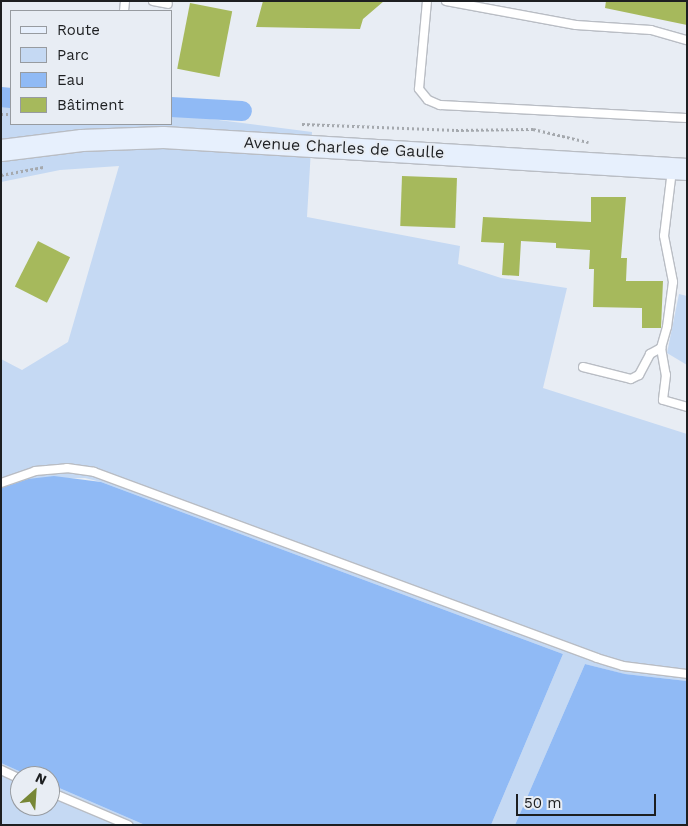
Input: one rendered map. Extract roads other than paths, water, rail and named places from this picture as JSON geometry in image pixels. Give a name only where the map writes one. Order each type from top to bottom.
[{"type":"main road","name":"Avenue Charles de Gaulle","points":[[1,150],[81,140],[163,137],[680,168]]},
{"type":"lane","points":[[153,1],[168,4]]},
{"type":"lane","points":[[426,1],[420,92],[440,106],[464,109],[687,118]]},
{"type":"lane","points":[[446,1],[566,24],[646,29],[687,40]]},
{"type":"lane","points":[[680,168],[664,236],[673,282],[672,298],[661,348],[666,375],[663,400],[687,407]]},
{"type":"lane","points":[[584,367],[630,380],[639,375],[650,354],[661,348]]},
{"type":"lane","points":[[1,482],[35,471],[67,468],[94,472],[597,658],[623,666],[687,674]]},
{"type":"lane","points":[[60,796],[128,825]]},
{"type":"water","points":[[54,476],[101,482],[563,654],[491,825],[145,825],[60,788],[60,766],[10,767],[1,763],[1,488],[28,479]]},
{"type":"water","points":[[585,664],[625,674],[687,681],[687,825],[515,825]]},
{"type":"waterway","points":[[1,97],[10,98]]},
{"type":"waterway","points":[[172,107],[242,111]]}]
